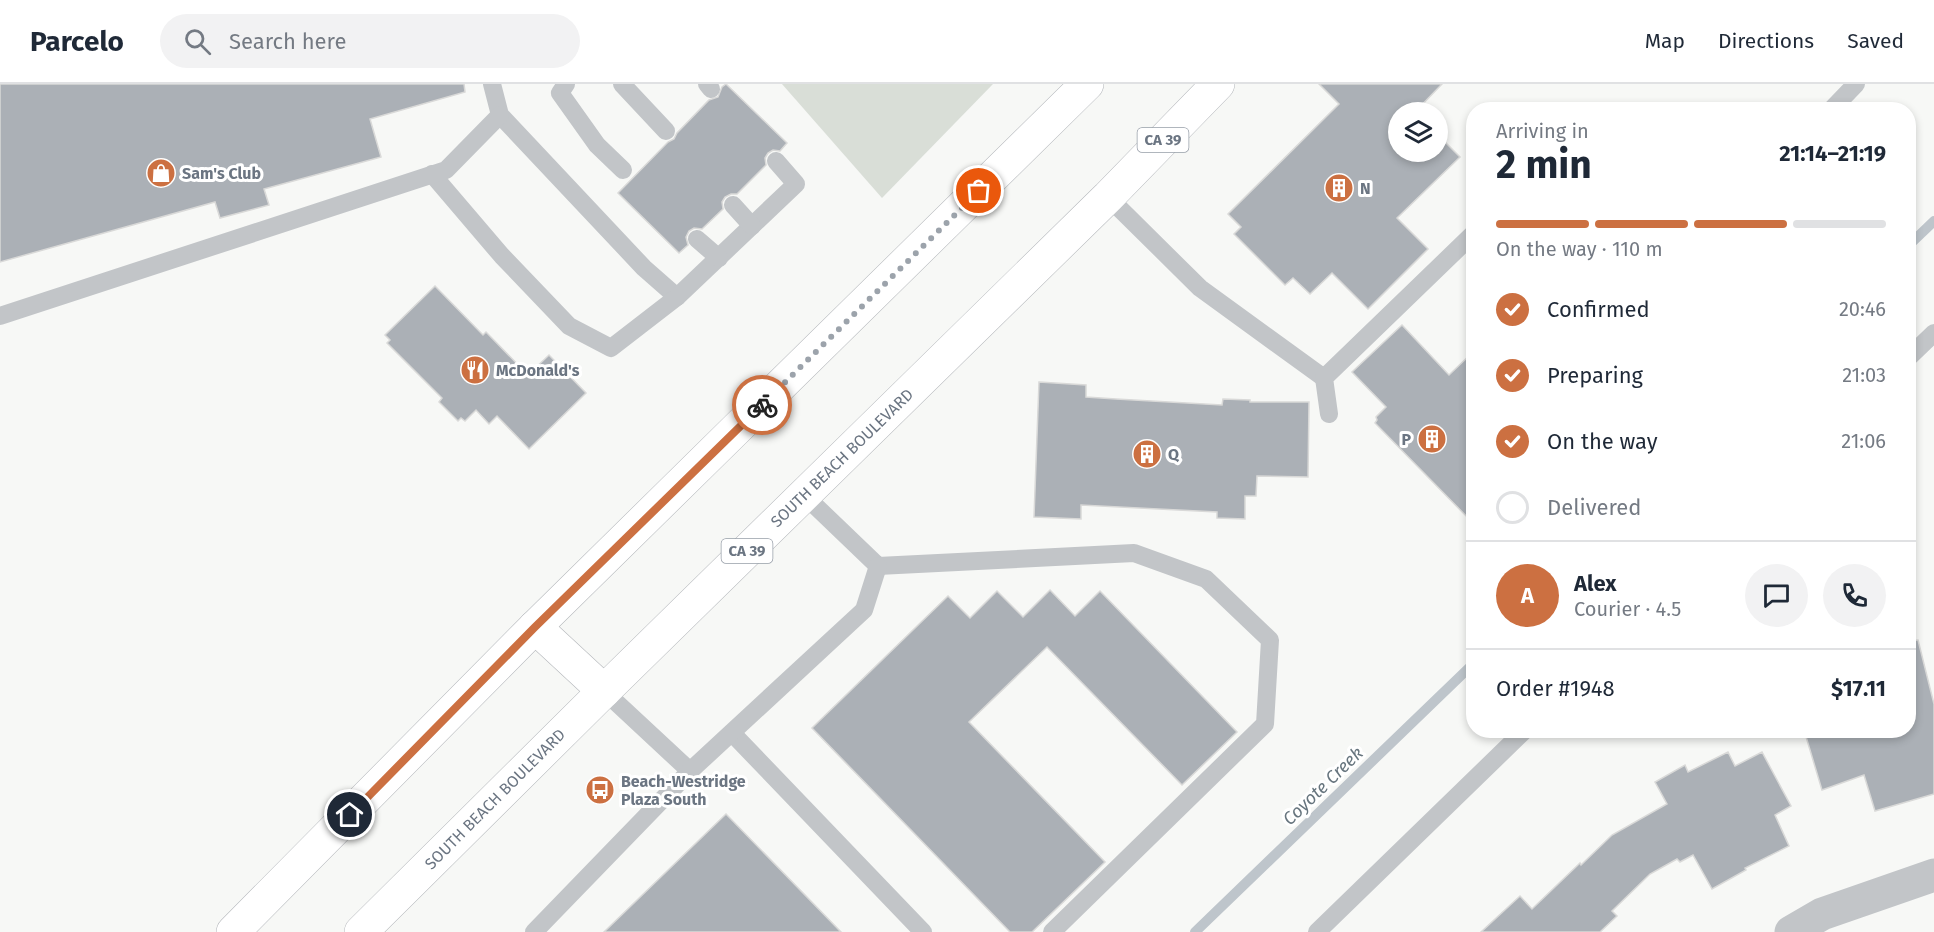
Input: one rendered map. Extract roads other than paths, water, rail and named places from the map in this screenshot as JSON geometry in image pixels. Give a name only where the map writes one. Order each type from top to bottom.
[{"type":"main road","points":[[233,932],[535,627],[1087,84]]},
{"type":"main road","name":"SOUTH BEACH BOULEVARD","points":[[361,932],[1108,197],[1218,84]]},
{"type":"main road","points":[[535,627],[604,691]]},
{"type":"street","points":[[1791,932],[1822,914],[1934,875]]},
{"type":"lane","points":[[492,84],[500,115],[636,260],[677,297]]},
{"type":"lane","points":[[567,84],[560,93],[597,145],[623,170]]},
{"type":"lane","points":[[622,84],[666,131]]},
{"type":"lane","points":[[1839,102],[1856,84]]},
{"type":"lane","points":[[0,316],[446,170],[500,115]]},
{"type":"lane","points":[[432,174],[502,256],[569,326],[611,348],[677,297],[796,184],[776,161]]},
{"type":"lane","points":[[1108,197],[1200,288],[1324,378],[1329,414]]},
{"type":"lane","points":[[733,205],[752,226]]},
{"type":"lane","points":[[697,239],[718,258]]},
{"type":"lane","points":[[1324,378],[1466,241]]},
{"type":"lane","points":[[1916,350],[1934,333]]},
{"type":"lane","points":[[804,495],[878,566],[1134,553],[1206,579],[1270,640],[1265,724],[1052,932]]},
{"type":"lane","points":[[534,932],[690,771],[864,610],[878,566]]},
{"type":"lane","points":[[604,691],[690,771]]},
{"type":"lane","points":[[732,733],[923,932]]},
{"type":"lane","points":[[1317,932],[1517,738]]},
{"type":"waterway","name":"Coyote Creek","points":[[1916,238],[1934,221]]},
{"type":"waterway","name":"Coyote Creek","points":[[1195,932],[1466,671]]},
{"type":"place","name":"Sam's Club","points":[[161,173]]},
{"type":"place","name":"N","points":[[1339,188]]},
{"type":"place","name":"McDonald's","points":[[475,370]]},
{"type":"place","name":"P","points":[[1432,439]]},
{"type":"place","name":"Q","points":[[1147,454]]},
{"type":"place","name":"Beach-Westridge Plaza South","points":[[600,790]]}]
